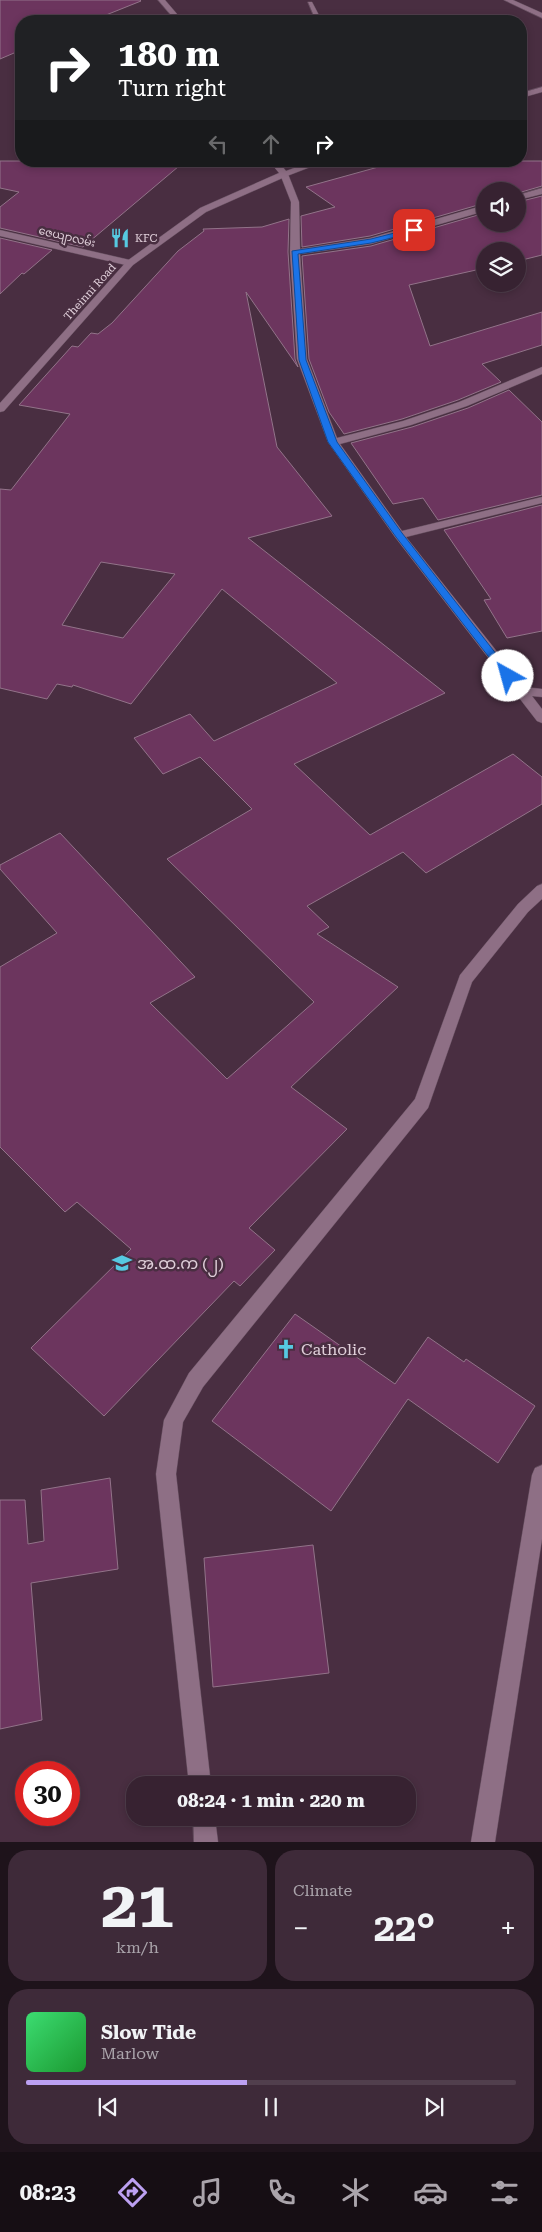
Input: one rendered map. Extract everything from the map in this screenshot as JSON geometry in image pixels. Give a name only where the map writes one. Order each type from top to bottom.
[{"type":"street","points":[[160,0],[174,15]]},
{"type":"street","points":[[507,0],[542,16]]},
{"type":"street","points":[[310,3],[316,15]]},
{"type":"street","points":[[527,94],[542,89]]},
{"type":"street","points":[[278,167],[284,174],[295,202],[295,252],[302,360],[332,442],[399,535],[542,718]]},
{"type":"street","name":"Theinni Road","points":[[0,409],[130,263],[203,210],[284,174],[304,167]]},
{"type":"street","points":[[526,196],[542,191]]},
{"type":"street","points":[[295,252],[371,241],[476,211]]},
{"type":"street","name":"ဇေယျာလမ်း","points":[[0,233],[130,263]]},
{"type":"street","points":[[332,442],[406,423],[463,404],[542,370]]},
{"type":"street","points":[[399,535],[542,500]]},
{"type":"street","points":[[520,691],[542,693]]},
{"type":"street","points":[[199,1776],[166,1474],[174,1420],[196,1380],[422,1102],[465,980],[523,908],[542,890]]},
{"type":"street","points":[[483,1842],[542,1475]]},
{"type":"street","points":[[205,1826],[206,1842]]},
{"type":"building","points":[[0,0],[141,1],[106,15],[15,15],[15,53],[0,59]]},
{"type":"building","points":[[0,161],[15,161],[15,167],[178,167],[83,247],[0,228],[0,207],[19,192],[0,188]]},
{"type":"building","points":[[527,161],[542,161],[542,186],[526,191],[526,182],[476,182],[476,206],[370,236],[302,247],[301,216],[335,207],[306,187],[378,167],[527,167]]},
{"type":"building","points":[[542,196],[542,255],[526,259],[526,242],[476,242],[476,270],[409,285],[430,346],[542,312],[542,345],[482,364],[501,382],[458,400],[402,419],[344,434],[329,412],[309,359],[302,256],[371,246],[476,216],[476,232],[526,232],[526,200]]},
{"type":"building","points":[[289,219],[288,252],[295,359],[298,367],[246,292],[277,447],[332,516],[248,538],[445,693],[294,764],[370,835],[513,754],[542,777],[542,804],[426,873],[403,852],[307,906],[329,927],[317,934],[398,987],[291,1087],[347,1129],[249,1228],[275,1250],[240,1286],[234,1281],[104,1416],[31,1348],[131,1249],[77,1202],[65,1212],[0,1147],[0,967],[57,933],[0,869],[0,865],[60,833],[195,977],[150,1003],[227,1079],[314,1002],[167,859],[252,809],[200,757],[163,774],[134,738],[190,714],[214,741],[337,683],[222,589],[131,704],[73,685],[72,687],[57,684],[47,699],[0,688],[0,489],[11,490],[70,414],[19,405],[72,346],[78,347],[91,333],[98,334],[112,323],[178,251],[204,231],[203,229],[262,227]],"holes":[[[101,562],[175,574],[123,638],[62,625]]]},
{"type":"building","points":[[0,238],[52,250],[24,274],[22,273],[0,294]]},
{"type":"building","points":[[509,390],[542,422],[542,495],[438,520],[423,498],[393,504],[351,443],[412,427],[468,408]]},
{"type":"building","points":[[542,505],[542,631],[507,638],[484,600],[491,599],[444,530]]},
{"type":"building","points":[[295,1314],[395,1384],[428,1337],[464,1362],[466,1359],[535,1406],[498,1463],[408,1399],[331,1511],[212,1421]]},
{"type":"building","points":[[110,1478],[118,1569],[31,1583],[42,1720],[0,1729],[0,1500],[25,1500],[28,1544],[44,1541],[41,1490]]},
{"type":"building","points":[[313,1545],[329,1673],[213,1687],[204,1558]]},
{"type":"place","name":"KFC","points":[[120,238]]},
{"type":"place","name":"အ.ထ.က (၂)","points":[[122,1263]]},
{"type":"place","name":"Catholic","points":[[286,1349]]},
{"type":"route","points":[[414,230],[371,241],[295,252],[302,360],[332,442],[399,535],[508,676]]}]
